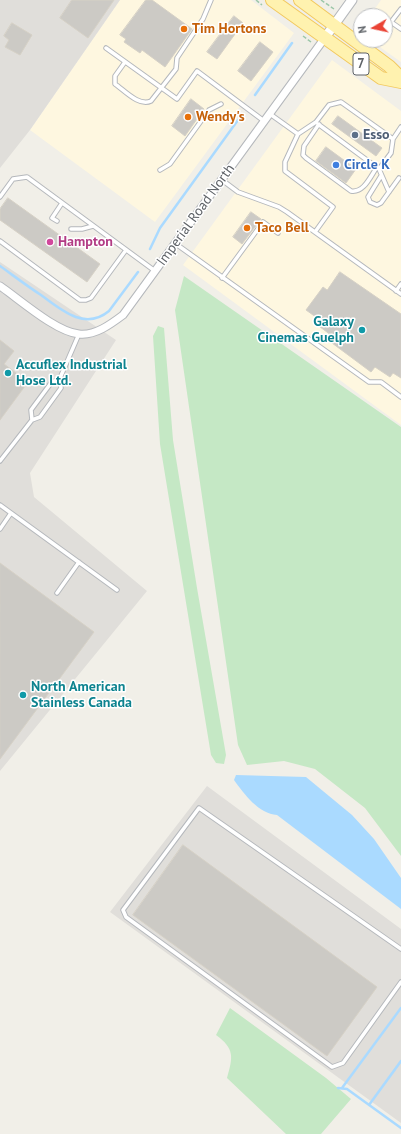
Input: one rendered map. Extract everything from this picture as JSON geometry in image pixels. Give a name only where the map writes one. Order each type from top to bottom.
[{"type":"main road","name":"7","points":[[272,0],[324,39],[381,78],[401,82]]},
{"type":"main road","name":"7","points":[[300,0],[389,66],[401,78]]},
{"type":"street","name":"Imperial Road North","points":[[0,286],[57,326],[79,334],[102,330],[124,315],[352,0]]},
{"type":"lane","points":[[125,62],[115,76],[115,84],[140,102],[147,103],[151,101],[176,69],[177,58],[204,18],[211,0]]},
{"type":"lane","points":[[401,9],[391,22],[401,30]]},
{"type":"lane","points":[[106,48],[177,99],[197,71],[264,121]]},
{"type":"lane","points":[[393,139],[341,102],[329,105],[304,146],[303,155],[351,191],[356,192],[362,189],[391,152],[393,139],[400,132],[401,127]]},
{"type":"lane","points":[[160,170],[170,164],[209,110],[221,104]]},
{"type":"lane","points":[[270,114],[298,134]]},
{"type":"lane","points":[[315,232],[333,208],[285,171],[285,162],[298,134],[317,123]]},
{"type":"lane","points":[[317,123],[378,168],[389,192]]},
{"type":"lane","points":[[381,176],[369,193],[368,197],[370,202],[377,206],[399,178]]},
{"type":"lane","points":[[0,197],[13,179],[27,177],[156,272]]},
{"type":"lane","points":[[222,180],[238,192],[279,207],[401,294]]},
{"type":"lane","points":[[57,221],[52,218],[62,203]]},
{"type":"lane","points":[[222,278],[263,222],[278,233]]},
{"type":"lane","points":[[71,229],[82,229],[94,226]]},
{"type":"lane","points":[[0,241],[80,300],[91,298],[126,250]]},
{"type":"lane","points":[[176,244],[369,382],[381,382],[401,397]]},
{"type":"lane","points":[[396,291],[401,284]]},
{"type":"lane","points":[[0,461],[32,420],[40,417],[61,388],[60,378],[79,334]]},
{"type":"lane","points":[[32,420],[31,410],[51,383],[60,378]]},
{"type":"lane","points":[[0,505],[117,590]]},
{"type":"lane","points":[[0,529],[11,513]]},
{"type":"lane","points":[[57,593],[79,562]]},
{"type":"lane","points":[[401,949],[200,808],[123,910],[126,917],[332,1067],[343,1063],[401,982]]},
{"type":"path","points":[[321,0],[342,15]]},
{"type":"shaded area","points":[[0,0],[120,0],[30,130],[0,168]]},
{"type":"shaded area","points":[[120,0],[251,0],[294,33],[155,222],[30,130]]},
{"type":"shaded area","points":[[381,0],[401,0],[401,62],[381,48],[393,48],[393,8],[376,8]]},
{"type":"shaded area","points":[[332,60],[401,111],[401,425],[183,265]]},
{"type":"shaded area","points":[[0,262],[116,340],[30,473],[34,497],[147,591],[0,771]]},
{"type":"shaded area","points":[[207,786],[401,929],[401,1123],[110,912]]},
{"type":"green space","points":[[184,276],[401,427],[401,856],[365,808],[315,769],[284,761],[247,765],[238,745],[175,310]]},
{"type":"green space","points":[[158,326],[164,328],[173,440],[226,755],[224,764],[216,763],[211,755],[160,444],[153,336]]},
{"type":"green space","points":[[230,1008],[326,1078],[351,1099],[321,1134],[286,1134],[227,1078],[231,1054],[227,1045],[216,1035]]},
{"type":"water","points":[[236,775],[306,777],[352,815],[374,839],[401,878],[401,909],[277,815],[270,814],[258,807],[247,797],[234,780]]},
{"type":"building","points":[[72,0],[114,0],[88,38],[60,18]]},
{"type":"building","points":[[146,0],[152,0],[192,29],[165,67],[142,50],[140,53],[124,42],[126,39],[120,35]]},
{"type":"building","points":[[234,16],[243,23],[217,59],[207,52]]},
{"type":"building","points":[[12,23],[32,35],[20,55],[5,47],[9,40],[4,36]]},
{"type":"building","points":[[260,42],[273,52],[251,81],[238,71]]},
{"type":"building","name":"Wendy's","points":[[191,99],[204,109],[185,136],[172,126]]},
{"type":"building","points":[[338,116],[382,148],[376,156],[332,124]]},
{"type":"building","name":"Circle K","points":[[326,147],[356,169],[346,183],[316,161]]},
{"type":"building","name":"Hampton","points":[[8,198],[100,264],[87,282],[0,220],[0,209]]},
{"type":"building","name":"Taco Bell","points":[[251,212],[261,219],[242,244],[233,237]]},
{"type":"building","name":"Galaxy Cinemas Guelph","points":[[340,272],[401,314],[401,378],[393,373],[390,377],[375,367],[371,372],[328,340],[331,335],[316,324],[320,320],[306,310],[323,287],[327,290]]},
{"type":"building","name":"Accuflex Industrial Hose Ltd.","points":[[0,340],[14,351],[4,364],[28,382],[0,420]]},
{"type":"building","name":"North American Stainless Canada","points":[[0,563],[94,632],[0,759]]},
{"type":"building","points":[[183,845],[377,987],[327,1056],[133,915]]},
{"type":"waterway","points":[[255,95],[292,43]]},
{"type":"waterway","points":[[150,249],[160,228],[238,120]]},
{"type":"waterway","points":[[0,266],[57,307],[82,319],[100,317],[109,311],[138,272]]},
{"type":"waterway","points":[[342,1088],[401,1008]]},
{"type":"waterway","points":[[369,1105],[401,1061]]},
{"type":"waterway","points":[[338,1088],[347,1089],[401,1128]]},
{"type":"place","name":"Tim Hortons","points":[[184,29]]},
{"type":"place","name":"Wendy's","points":[[188,117]]},
{"type":"place","name":"Esso","points":[[355,135]]},
{"type":"place","name":"Circle K","points":[[336,165]]},
{"type":"place","name":"Taco Bell","points":[[247,228]]},
{"type":"place","name":"Hampton","points":[[50,242]]},
{"type":"place","name":"Galaxy Cinemas Guelph","points":[[362,330]]},
{"type":"place","name":"Accuflex Industrial Hose Ltd.","points":[[8,373]]},
{"type":"place","name":"North American Stainless Canada","points":[[23,695]]}]
